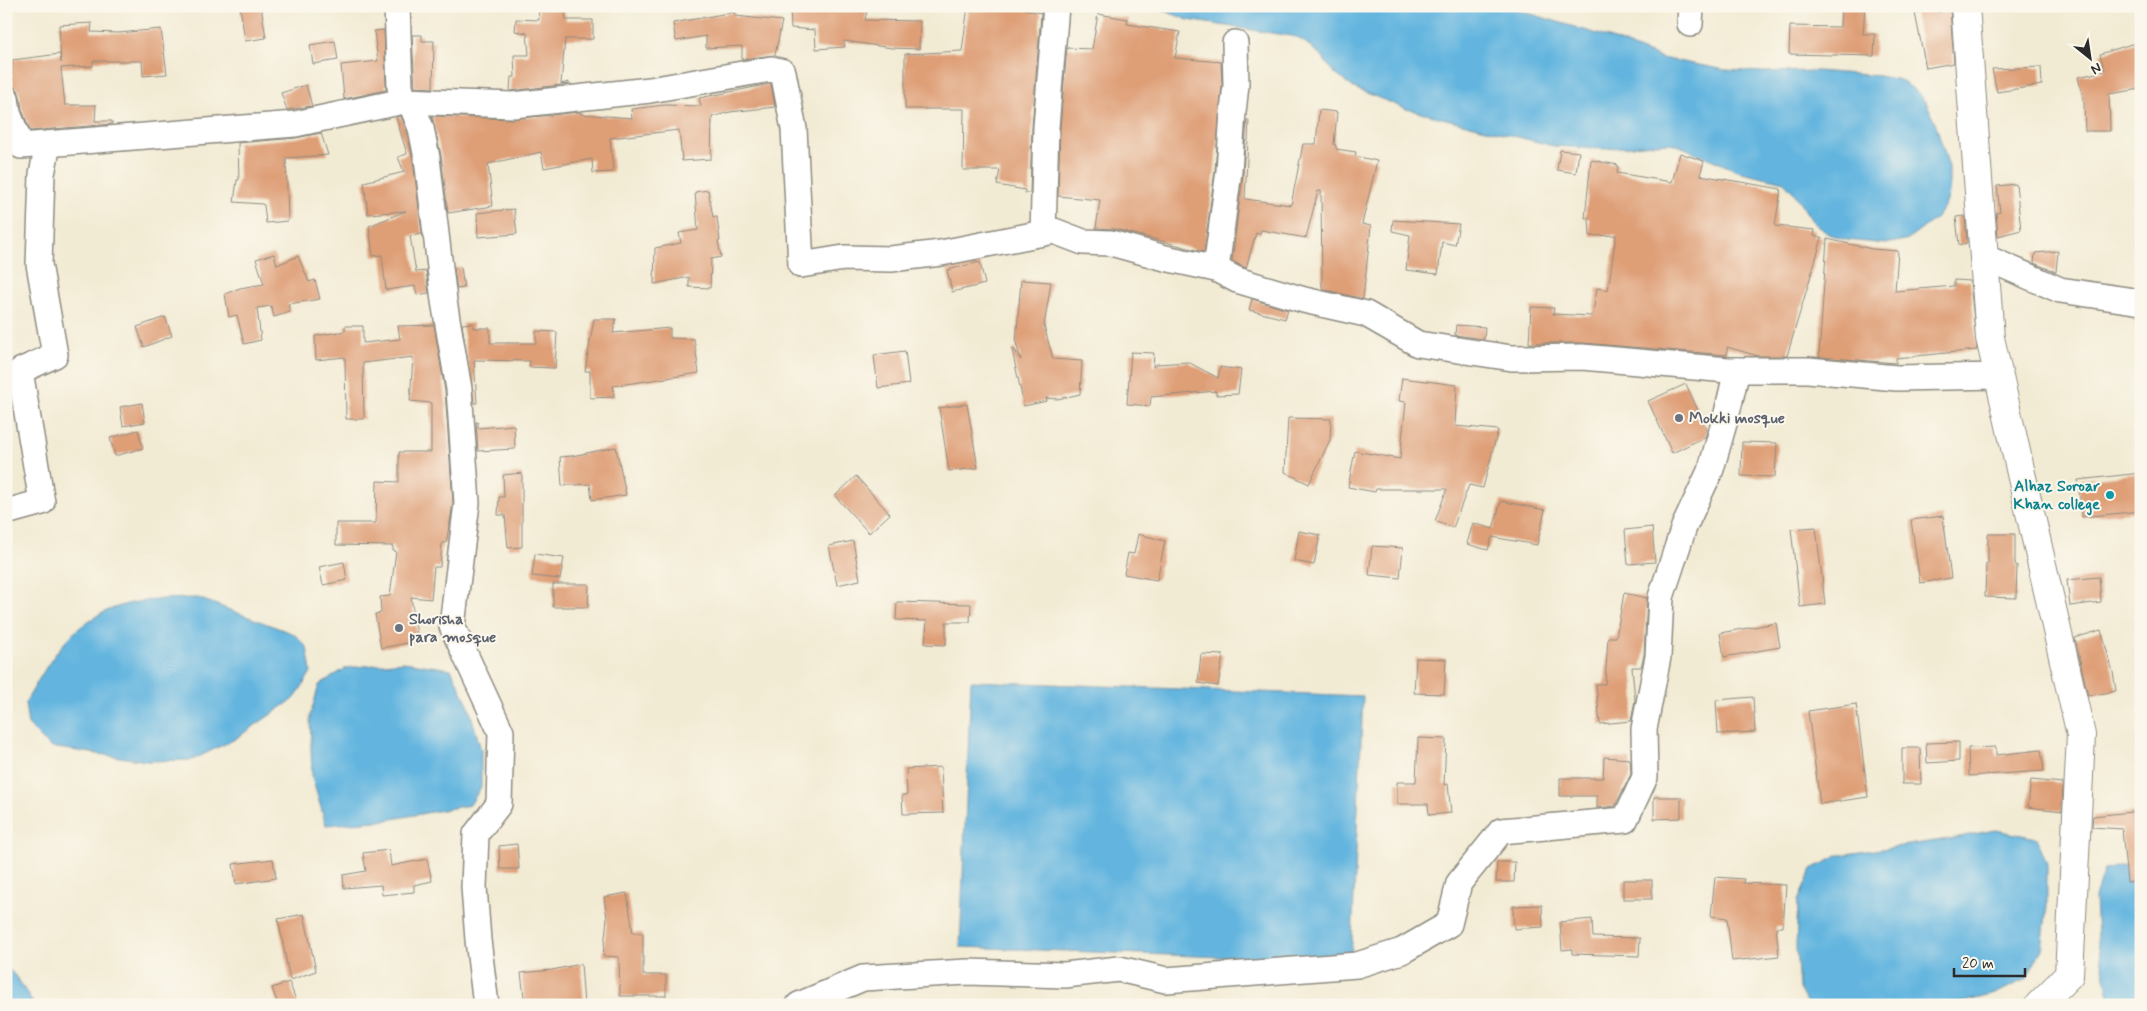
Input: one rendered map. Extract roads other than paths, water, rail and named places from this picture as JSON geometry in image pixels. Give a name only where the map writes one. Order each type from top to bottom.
[{"type":"street","points":[[397,6],[400,87],[421,128],[427,158],[444,301],[459,389],[467,503],[452,626],[501,732],[499,804],[476,834],[474,887],[486,1005]]},
{"type":"street","points":[[1043,233],[1046,128],[1056,6]]},
{"type":"street","points":[[1965,6],[1990,338],[2081,735],[2069,975],[2040,1005]]},
{"type":"street","points":[[1216,269],[1229,171],[1232,112],[1236,85],[1235,43]]},
{"type":"street","points":[[6,98],[8,113],[21,146],[295,124],[407,101],[512,105],[592,98],[676,86],[771,69],[783,72],[794,129],[801,266],[844,258],[891,259],[941,253],[1054,231],[1082,242],[1111,244],[1216,269],[1237,280],[1304,300],[1366,314],[1418,344],[1512,358],[1582,356],[1737,370],[1808,370],[1898,378],[1999,376]]},
{"type":"street","points":[[6,512],[42,502],[20,371],[55,355],[39,264],[42,174],[48,144]]},
{"type":"street","points":[[1984,257],[2060,290],[2141,302]]},
{"type":"street","points":[[799,1005],[863,978],[967,972],[1065,975],[1119,969],[1166,980],[1357,965],[1402,951],[1449,924],[1459,883],[1501,831],[1625,820],[1646,777],[1644,729],[1658,657],[1661,597],[1684,527],[1711,469],[1737,370]]},
{"type":"water","points":[[1152,6],[1505,6],[1601,35],[1661,58],[1726,70],[1763,72],[1817,71],[1879,76],[1900,80],[1916,91],[1927,104],[1935,122],[1949,167],[1949,194],[1946,204],[1935,219],[1909,239],[1886,244],[1846,240],[1828,234],[1812,221],[1794,193],[1784,182],[1738,171],[1680,146],[1670,143],[1604,149],[1554,146],[1406,109],[1354,88],[1334,73],[1322,57],[1297,37],[1188,20]]},
{"type":"water","points":[[198,598],[294,634],[307,647],[311,672],[295,698],[235,739],[192,760],[147,761],[50,747],[28,725],[25,703],[41,675],[60,648],[90,620],[122,605],[158,599]]},
{"type":"water","points":[[403,662],[451,669],[468,704],[481,750],[481,787],[470,805],[387,820],[326,825],[312,777],[310,716],[319,685],[346,668]]},
{"type":"water","points":[[971,681],[1363,696],[1351,962],[960,947]]},
{"type":"water","points":[[1995,830],[2037,838],[2047,864],[2047,906],[2042,949],[2026,979],[1995,994],[1952,1005],[1808,1005],[1799,989],[1796,946],[1798,901],[1812,869],[1840,855],[1949,839]]},
{"type":"water","points":[[2141,860],[2141,1005],[2111,1005],[2097,938],[2095,897],[2104,870]]},
{"type":"water","points":[[6,966],[18,979],[34,1005],[6,1005]]},
{"type":"place","name":"Mokki mosque","points":[[1679,418]]},
{"type":"place","name":"Alhaz Soroar Khan college","points":[[2110,495]]},
{"type":"place","name":"Shorisha para mosque","points":[[399,628]]}]
